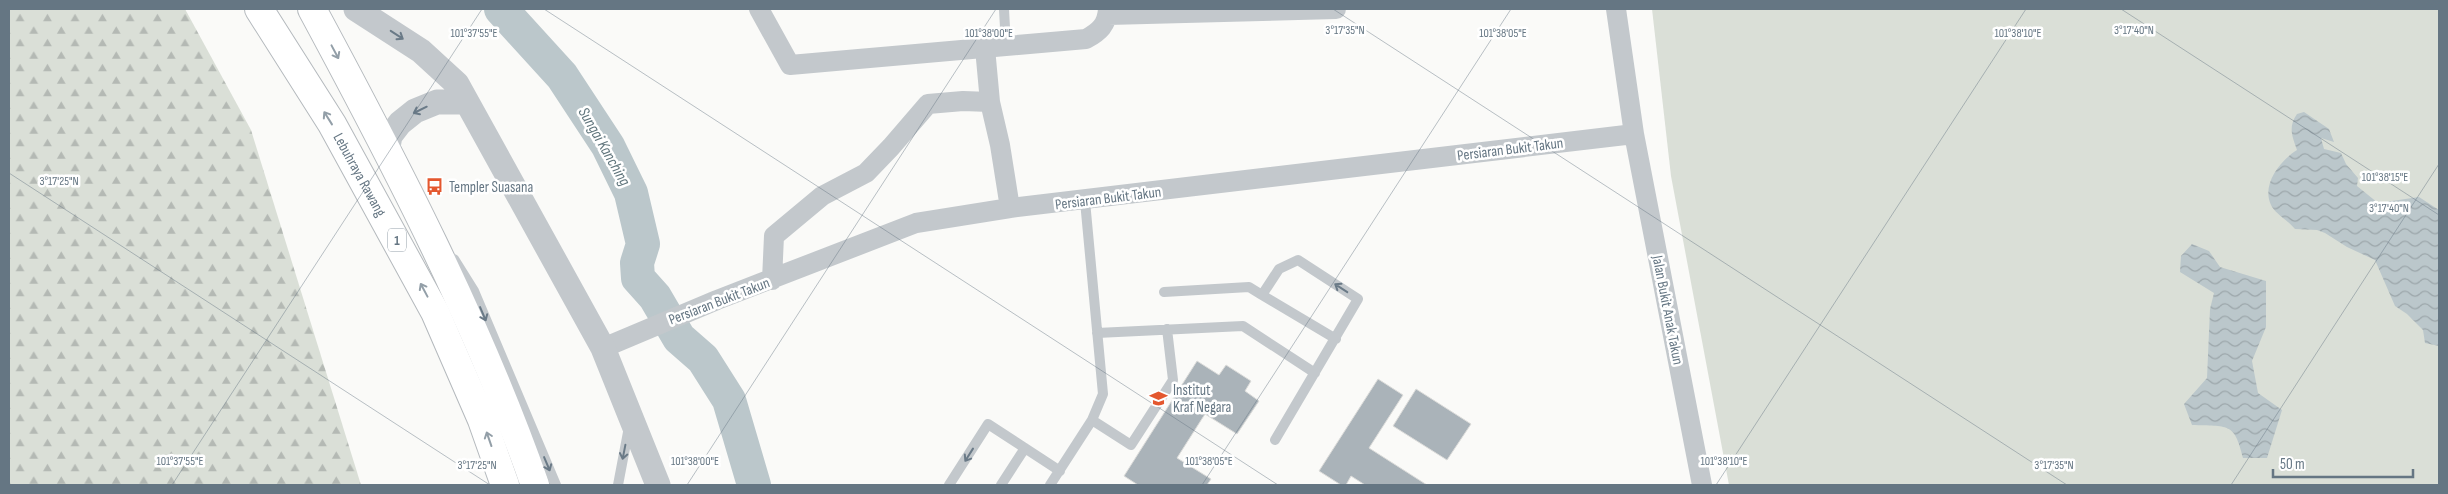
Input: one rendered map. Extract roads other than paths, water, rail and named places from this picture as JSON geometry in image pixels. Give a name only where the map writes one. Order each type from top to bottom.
[{"type":"highway","name":"Lebuhraya Rawang","points":[[259,9],[332,124],[435,312],[482,420],[505,485]]},
{"type":"highway","name":"Lebuhraya Rawang","points":[[312,9],[387,152],[462,305],[505,403],[535,485]]},
{"type":"street","points":[[356,9],[421,51],[457,84],[603,348],[658,485]]},
{"type":"street","points":[[760,9],[790,65],[1086,39],[1100,31],[1108,12],[1336,9]]},
{"type":"street","name":"Jalan Bukit Anak Takun","points":[[1616,9],[1634,134],[1702,485]]},
{"type":"street","points":[[985,48],[990,102],[1000,145],[1010,208]]},
{"type":"street","points":[[772,280],[774,236],[822,196],[866,173],[928,104],[963,101],[990,102]]},
{"type":"street","points":[[387,152],[390,136],[400,123],[415,111],[437,102],[467,102]]},
{"type":"street","name":"Persiaran Bukit Takun","points":[[603,348],[717,300],[916,223],[1010,208],[1084,201],[1634,134]]},
{"type":"lane","points":[[1004,9],[1006,46]]},
{"type":"lane","points":[[403,184],[418,199],[474,291],[556,485]]},
{"type":"lane","points":[[1050,485],[1092,420],[1103,394],[1084,201]]},
{"type":"lane","points":[[1262,295],[1279,269],[1298,260],[1358,300],[1275,440]]},
{"type":"lane","points":[[1164,292],[1249,287],[1336,339]]},
{"type":"lane","points":[[1097,333],[1243,326],[1315,373]]},
{"type":"lane","points":[[1092,420],[1131,445],[1173,380],[1167,329]]},
{"type":"lane","points":[[618,485],[631,419]]},
{"type":"lane","points":[[949,485],[988,424],[1060,470]]},
{"type":"lane","points":[[1001,485],[1026,448]]},
{"type":"water","points":[[2304,112],[2329,129],[2334,142],[2321,138],[2324,149],[2341,153],[2346,164],[2358,178],[2357,186],[2378,203],[2419,197],[2439,210],[2439,346],[2425,343],[2423,330],[2407,314],[2395,306],[2375,260],[2347,247],[2325,233],[2317,230],[2295,229],[2271,205],[2269,189],[2271,181],[2279,166],[2297,150],[2292,136],[2292,123],[2297,114]]},
{"type":"water","points":[[2192,244],[2209,251],[2220,267],[2266,281],[2266,327],[2252,361],[2258,393],[2282,410],[2267,458],[2243,458],[2236,438],[2228,428],[2192,425],[2184,404],[2207,378],[2210,309],[2214,293],[2180,272],[2181,256]]},
{"type":"waterway","name":"Sungai Kanching","points":[[501,9],[562,76],[608,146],[631,193],[643,244],[637,263],[638,278],[655,297],[679,338],[703,359],[729,400],[754,485]]},
{"type":"place","name":"Templer Suasana","points":[[435,187]]},
{"type":"place","name":"Institut Kraf Negara","points":[[1159,399]]}]
